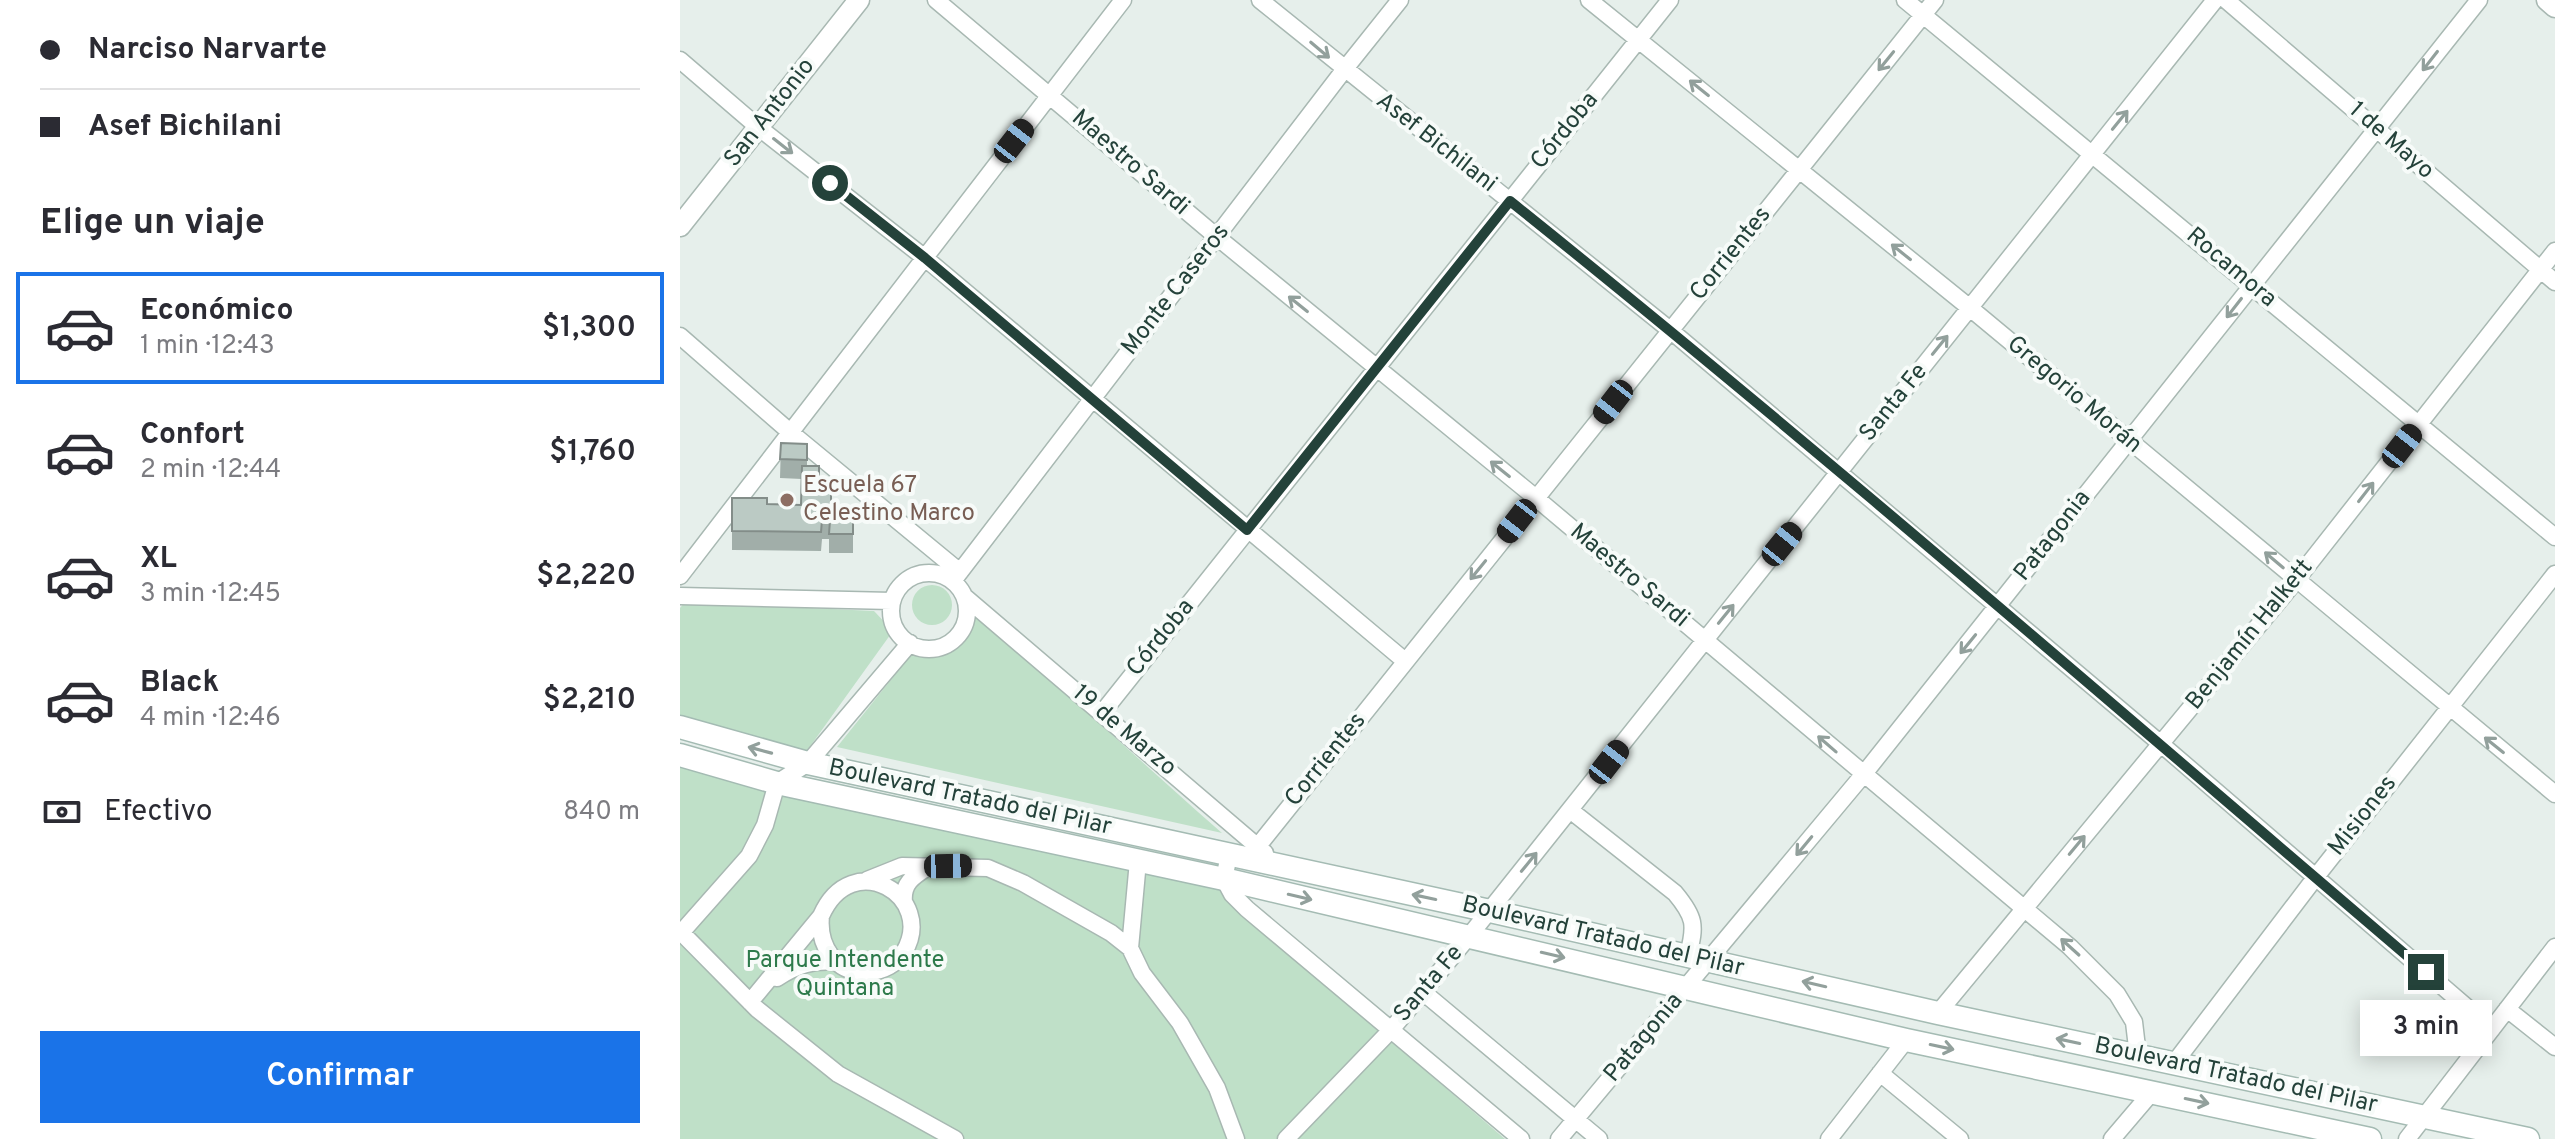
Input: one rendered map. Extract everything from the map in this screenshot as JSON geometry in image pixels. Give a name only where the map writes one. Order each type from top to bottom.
[{"type":"main road","name":"Boulevard Tratado del Pilar","points":[[680,727],[808,763],[1490,911],[1938,1013],[2528,1139]]},
{"type":"main road","name":"Boulevard Tratado del Pilar","points":[[680,755],[777,783],[1224,879],[1906,1040],[2370,1139]]},
{"type":"main road","points":[[1138,861],[1142,836]]},
{"type":"main road","points":[[1375,914],[1379,887]]},
{"type":"street","name":"San Antonio","points":[[680,226],[859,0]]},
{"type":"street","name":"Maestro Sardi","points":[[936,0],[2070,947],[2117,994],[2134,1022],[2138,1056]]},
{"type":"street","points":[[680,576],[1123,0]]},
{"type":"street","name":"Asef Bichilani","points":[[1260,0],[1670,330],[2161,744],[2492,1029]]},
{"type":"street","name":"Monte Caseros","points":[[957,577],[1400,0]]},
{"type":"street","name":"Gregorio Morán","points":[[1589,0],[1970,308],[2555,794]]},
{"type":"street","name":"Córdoba","points":[[1102,713],[1670,0]]},
{"type":"street","name":"Rocamora","points":[[1905,0],[2555,537]]},
{"type":"street","name":"Corrientes","points":[[1258,846],[1935,0]]},
{"type":"street","name":"Santa Fe","points":[[1286,1139],[1391,1030],[1490,911],[2215,0]]},
{"type":"street","name":"1 de Mayo","points":[[2226,0],[2555,282]]},
{"type":"street","name":"Patagonia","points":[[1559,1139],[1686,987],[1698,958],[1863,775],[2479,0]]},
{"type":"street","points":[[2547,0],[2555,7]]},
{"type":"street","points":[[680,60],[758,127],[925,258],[1405,661]]},
{"type":"street","name":"Benjamín Halkett","points":[[1938,1013],[2297,579],[2555,251]]},
{"type":"street","points":[[680,336],[957,577],[965,597],[967,616],[956,638],[944,646],[930,649],[910,643],[895,627],[891,615],[892,601],[898,589],[918,574],[957,577]]},
{"type":"street","name":"Misiones","points":[[2175,1062],[2315,878],[2555,574]]},
{"type":"street","points":[[680,596],[892,601]]},
{"type":"street","name":"19 de Marzo","points":[[965,597],[1282,867]]},
{"type":"street","points":[[910,643],[808,763],[777,783],[765,825],[749,856],[681,933],[750,1002],[838,1074],[955,1139]]},
{"type":"street","points":[[1570,810],[1675,893],[1687,908],[1698,958]]},
{"type":"street","points":[[1229,855],[1224,879],[1232,894],[1247,909],[1521,1139]]},
{"type":"street","points":[[1130,948],[1138,861]]},
{"type":"street","points":[[750,1002],[821,916],[827,902],[837,891],[902,866],[988,868],[1023,883],[1111,933],[1130,948],[1142,973],[1180,1023],[1217,1088],[1236,1139]]},
{"type":"street","points":[[904,902],[903,891],[910,878],[929,866]]},
{"type":"street","points":[[762,987],[794,967],[818,960],[836,962],[863,973],[877,972],[901,956],[909,944],[912,930],[904,902],[894,890],[880,883],[865,881]]},
{"type":"street","points":[[821,916],[822,941],[836,962]]},
{"type":"street","points":[[2407,1139],[2555,947]]},
{"type":"street","points":[[1423,992],[1599,1139]]},
{"type":"street","points":[[2507,1009],[2555,1047]]},
{"type":"street","points":[[1829,1139],[1906,1040]]},
{"type":"street","points":[[1880,1073],[1960,1139]]},
{"type":"street","points":[[2112,1139],[2152,1092]]},
{"type":"green space","points":[[932,585],[946,591],[952,605],[946,619],[932,625],[918,619],[912,605],[918,591]]},
{"type":"green space","points":[[685,602],[874,611],[893,631],[806,752],[680,716],[680,608]]},
{"type":"green space","points":[[973,610],[1222,833],[837,747],[914,651],[937,655],[947,653],[963,642],[969,633]]},
{"type":"green space","name":"Parque Intendente Quintana","points":[[680,760],[1219,889],[1245,915],[1505,1139],[680,1139]]},
{"type":"building","points":[[781,443],[807,444],[807,460],[780,459]]},
{"type":"building","points":[[802,466],[819,466],[819,481],[831,481],[831,508],[853,508],[853,534],[829,534],[830,520],[822,520],[821,532],[732,531],[732,498],[767,498],[767,504],[801,505]]},
{"type":"place","name":"Escuela 67 Celestino Marco","points":[[787,500]]},
{"type":"route","points":[[830,183],[925,258],[1247,530],[1510,201],[1670,330],[1998,606],[2426,972]]}]
